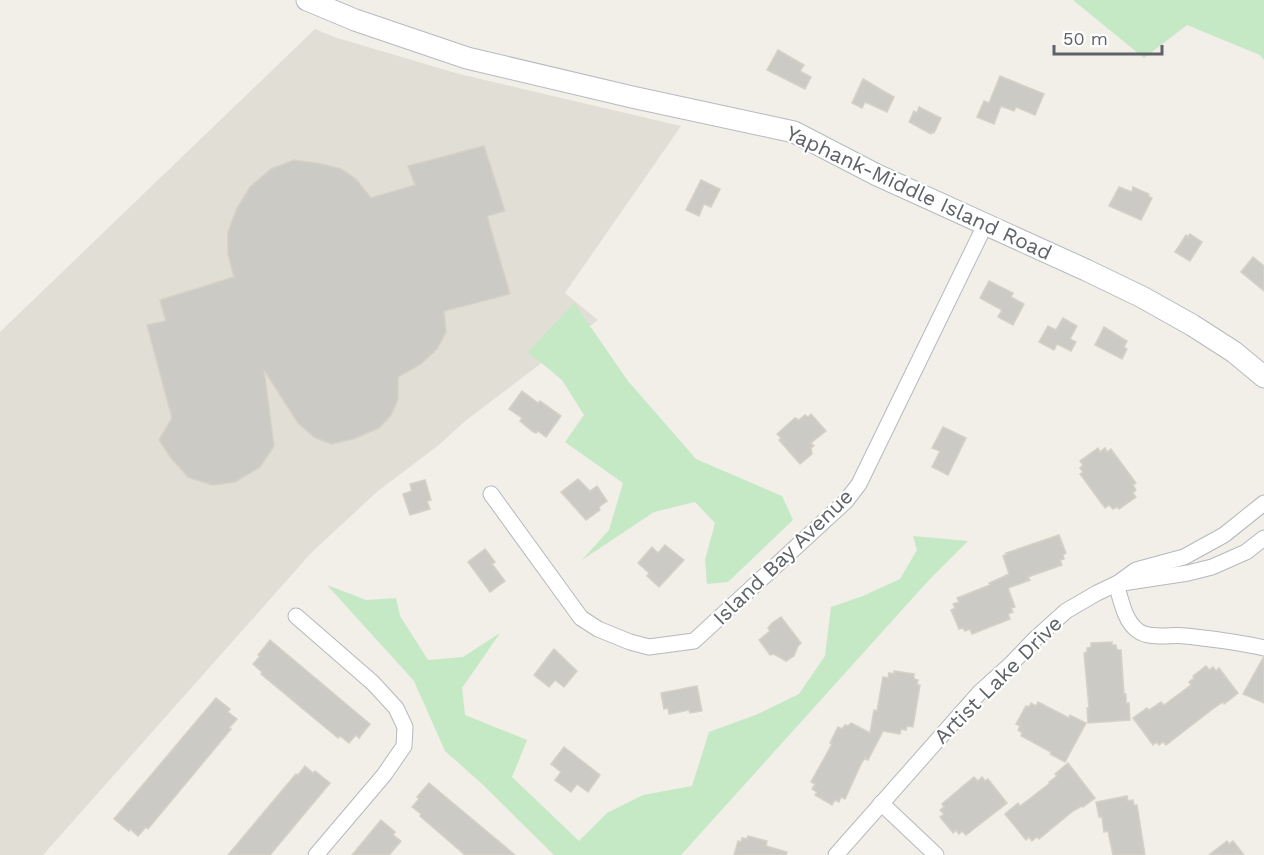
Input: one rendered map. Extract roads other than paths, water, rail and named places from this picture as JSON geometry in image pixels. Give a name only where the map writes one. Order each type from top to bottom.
[{"type":"main road","name":"Yaphank-Middle Island Road","points":[[307,0],[355,20],[466,58],[794,132],[877,175],[1086,270],[1182,319],[1234,352],[1264,377]]},
{"type":"street","name":"Island Bay Avenue","points":[[491,494],[581,618],[598,629],[619,638],[650,647],[694,641],[853,493],[986,223]]},
{"type":"street","points":[[1264,503],[1224,536],[1184,557],[1136,570],[1116,584],[1128,621],[1138,632],[1245,643],[1264,648]]},
{"type":"street","name":"Artist Lake Drive","points":[[836,855],[980,692],[1066,611],[1116,584],[1212,567],[1246,552],[1264,538]]},
{"type":"street","points":[[296,616],[373,683],[396,708],[405,728],[404,746],[384,776],[316,855]]},
{"type":"street","points":[[880,804],[936,855]]}]
